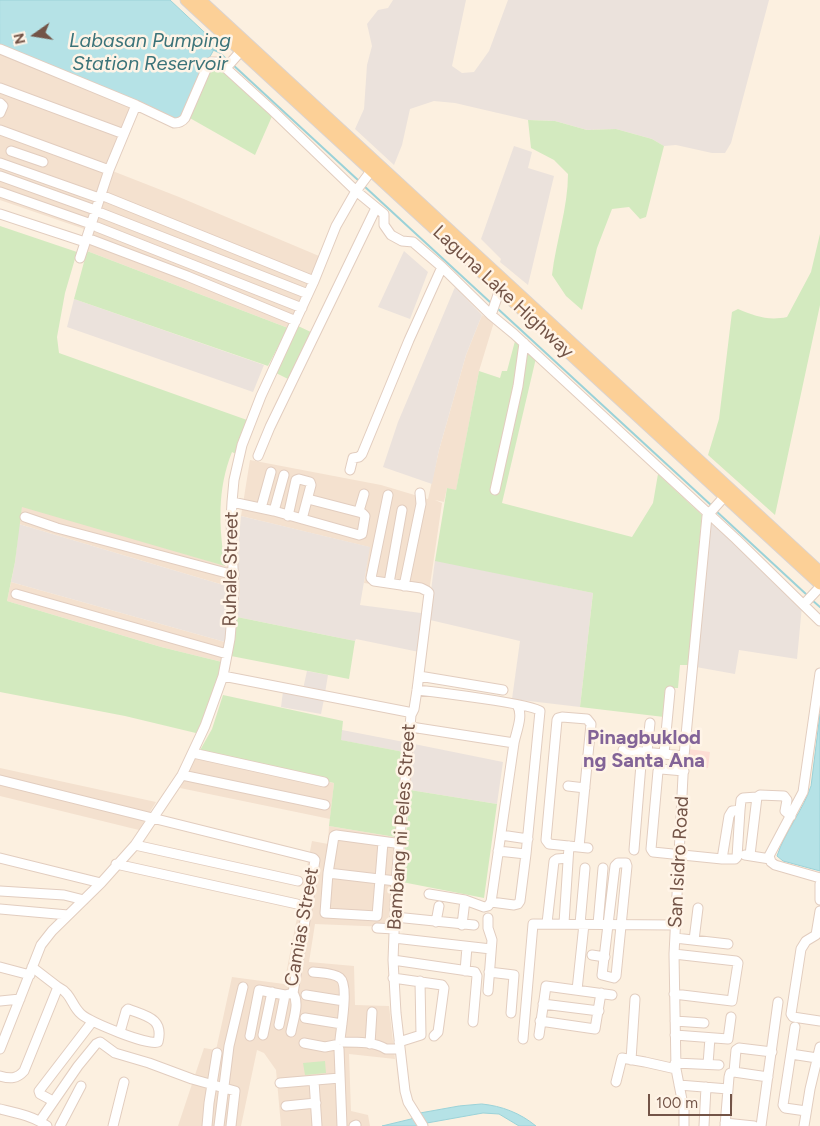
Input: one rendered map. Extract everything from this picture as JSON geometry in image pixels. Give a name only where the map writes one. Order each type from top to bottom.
[{"type":"main road","name":"Laguna Lake Highway","points":[[186,0],[369,174],[818,588]]},
{"type":"main road","name":"Laguna Lake Highway","points":[[200,0],[820,572]]},
{"type":"street","points":[[0,49],[136,105],[174,123],[182,122],[208,66],[212,62],[227,66],[384,214],[384,225],[391,236],[402,241],[413,242],[442,267],[709,512],[806,603],[820,620]]},
{"type":"street","points":[[227,66],[240,52]]},
{"type":"street","points":[[0,88],[124,134]]},
{"type":"street","points":[[0,103],[3,106],[0,112]]},
{"type":"street","points":[[80,258],[94,225],[100,197],[109,170],[136,105]]},
{"type":"street","points":[[0,130],[109,170]]},
{"type":"street","points":[[23,155],[28,141]]},
{"type":"street","points":[[11,151],[43,162]]},
{"type":"street","points":[[0,163],[100,197],[314,281]]},
{"type":"street","name":"Ruhale Street","points":[[0,1049],[41,945],[46,937],[101,883],[135,845],[182,775],[214,704],[228,654],[232,620],[234,575],[231,521],[232,502],[234,480],[242,445],[261,396],[314,281],[336,226],[369,174]]},
{"type":"street","points":[[0,176],[308,294]]},
{"type":"street","points":[[0,192],[94,225],[302,308]]},
{"type":"street","points":[[258,456],[270,427],[376,208]]},
{"type":"street","points":[[0,214],[88,241],[188,276],[296,321]]},
{"type":"street","points":[[350,470],[353,458],[359,457],[362,454],[442,267]]},
{"type":"street","points":[[492,314],[499,293]]},
{"type":"street","points":[[495,490],[518,386],[524,344]]},
{"type":"street","points":[[261,508],[271,472]]},
{"type":"street","points":[[274,511],[284,475]]},
{"type":"street","points":[[288,516],[297,479],[311,483],[302,519]]},
{"type":"street","points":[[404,586],[421,504],[420,493]]},
{"type":"street","points":[[359,511],[364,494]]},
{"type":"street","points":[[388,495],[371,578],[374,581],[425,589],[429,594],[417,690],[411,715]]},
{"type":"street","points":[[232,502],[274,511],[361,535],[365,516],[359,511],[308,499]]},
{"type":"street","points":[[709,512],[721,499]]},
{"type":"street","points":[[389,583],[402,510]]},
{"type":"street","name":"San Isidro Road","points":[[684,1126],[684,1110],[676,1066],[674,1035],[675,925],[684,756],[709,512]]},
{"type":"street","points":[[25,517],[58,528],[234,575]]},
{"type":"street","points":[[806,603],[818,588]]},
{"type":"street","points":[[16,594],[228,654]]},
{"type":"street","points":[[820,673],[803,792],[770,852],[770,859],[775,866],[820,878]]},
{"type":"street","name":"Bambang ni Peles Street","points":[[223,676],[408,712],[411,715],[396,881],[393,960],[393,1045],[408,1102],[422,1126]]},
{"type":"street","points":[[419,676],[503,690]]},
{"type":"street","points":[[417,690],[537,708],[541,714],[528,839],[518,904],[514,906],[491,902]]},
{"type":"street","points":[[664,754],[670,691]]},
{"type":"street","points":[[430,894],[465,900],[484,907],[488,906],[491,902],[520,713],[517,705]]},
{"type":"street","points":[[558,718],[590,721],[585,788],[584,847],[546,843],[558,718]]},
{"type":"street","points":[[634,850],[644,752],[650,724]]},
{"type":"street","points":[[411,727],[514,743]]},
{"type":"street","points":[[623,750],[684,756]]},
{"type":"street","points":[[193,752],[324,782]]},
{"type":"street","points":[[684,771],[661,769],[658,771],[651,849],[653,852],[735,859],[738,853],[742,798],[764,795],[784,796],[787,800],[785,811],[791,816]]},
{"type":"street","points":[[182,775],[325,805]]},
{"type":"street","points":[[0,780],[151,819]]},
{"type":"street","points":[[568,786],[585,788]]},
{"type":"street","points":[[750,856],[757,797]]},
{"type":"street","points":[[722,859],[729,816],[732,811],[740,810]]},
{"type":"street","name":"Camias Street","points":[[151,819],[313,858],[315,863],[289,994],[259,990],[250,1036]]},
{"type":"street","points":[[383,842],[377,916],[324,912],[333,839],[336,835],[400,844]]},
{"type":"street","points":[[501,835],[528,839]]},
{"type":"street","points":[[135,845],[298,881]]},
{"type":"street","points":[[564,924],[569,846]]},
{"type":"street","points":[[498,851],[526,854]]},
{"type":"street","points":[[738,853],[770,859]]},
{"type":"street","points":[[0,858],[101,883]]},
{"type":"street","points":[[547,923],[554,862],[557,859],[568,858]]},
{"type":"street","points":[[618,863],[626,863],[628,866],[623,924],[616,977],[603,976],[608,924],[615,866],[618,863]]},
{"type":"street","points":[[116,864],[297,904]]},
{"type":"street","points":[[577,990],[585,868]]},
{"type":"street","points":[[598,924],[603,868]]},
{"type":"street","points":[[328,873],[396,881]]},
{"type":"street","points":[[820,884],[820,900]]},
{"type":"street","points":[[0,891],[64,895],[84,900]]},
{"type":"street","points":[[462,925],[465,900]]},
{"type":"street","points":[[436,922],[439,906]]},
{"type":"street","points":[[694,940],[698,908]]},
{"type":"street","points":[[0,909],[68,915]]},
{"type":"street","points":[[791,1012],[801,949],[806,941],[819,932],[820,911]]},
{"type":"street","points":[[395,917],[474,925]]},
{"type":"street","points":[[488,918],[492,940],[488,991]]},
{"type":"street","points":[[523,1039],[534,924],[675,925]]},
{"type":"street","points":[[377,928],[394,934],[467,947],[491,949]]},
{"type":"street","points":[[675,938],[728,944]]},
{"type":"street","points":[[465,970],[467,947]]},
{"type":"street","points":[[674,954],[736,961],[738,963],[733,1000],[731,1002],[674,994]]},
{"type":"street","points":[[592,955],[605,957]]},
{"type":"street","points":[[393,960],[475,972],[472,1022]]},
{"type":"street","points":[[0,967],[31,971],[58,987],[68,993],[80,1013],[92,1022],[120,1032],[153,1043],[158,1042],[159,1039],[156,1021],[128,1009],[120,1032]]},
{"type":"street","points":[[313,972],[338,976],[342,979],[344,985],[340,1044],[342,1126]]},
{"type":"street","points":[[489,972],[514,975],[511,1013]]},
{"type":"street","points":[[393,978],[442,985],[444,988],[438,1032],[434,1036]]},
{"type":"street","points":[[304,1043],[325,1046],[340,1044],[393,1045],[421,1035],[420,981]]},
{"type":"street","points":[[539,1035],[546,986],[612,995]]},
{"type":"street","points":[[0,1076],[13,1078],[19,1076],[24,1071],[58,987]]},
{"type":"street","points":[[219,1126],[229,1046],[243,987]]},
{"type":"street","points":[[263,1035],[272,992]]},
{"type":"street","points":[[540,1020],[592,1029],[596,1027],[601,993]]},
{"type":"street","points":[[279,1025],[289,994]]},
{"type":"street","points":[[289,994],[296,1003],[291,1032]]},
{"type":"street","points":[[306,995],[344,1001]]},
{"type":"street","points":[[0,1001],[20,998]]},
{"type":"street","points":[[630,1060],[635,999]]},
{"type":"street","points":[[542,1004],[599,1011]]},
{"type":"street","points":[[761,1126],[777,1006],[791,1012],[793,1016],[820,1021]]},
{"type":"street","points":[[370,1044],[372,1012]]},
{"type":"street","points":[[674,1035],[728,1039],[731,1017]]},
{"type":"street","points":[[305,1018],[342,1024]]},
{"type":"street","points":[[675,1021],[704,1022]]},
{"type":"street","points":[[53,1101],[40,1094],[39,1090],[92,1022]]},
{"type":"street","points":[[795,1027],[783,1105],[785,1108],[806,1111]]},
{"type":"street","points":[[708,1064],[710,1038]]},
{"type":"street","points":[[0,1108],[40,1123],[78,1066],[96,1044],[100,1042],[115,1052],[235,1091],[231,1126]]},
{"type":"street","points":[[804,1126],[820,1047]]},
{"type":"street","points":[[748,1126],[725,1124],[730,1075],[734,1072],[737,1049],[772,1052]]},
{"type":"street","points":[[207,1126],[218,1053]]},
{"type":"street","points":[[791,1054],[817,1058]]},
{"type":"street","points":[[616,1082],[622,1058],[676,1066],[719,1065]]},
{"type":"street","points":[[734,1072],[768,1077]]},
{"type":"street","points":[[280,1083],[340,1078]]},
{"type":"street","points":[[314,1081],[317,1126]]},
{"type":"street","points":[[113,1126],[124,1082]]},
{"type":"street","points":[[679,1085],[728,1089]]},
{"type":"street","points":[[60,1126],[81,1086]]},
{"type":"street","points":[[704,1126],[706,1087]]},
{"type":"street","points":[[286,1106],[316,1103]]},
{"type":"shaded area","points":[[393,0],[466,0],[452,66],[462,73],[474,72],[489,51],[508,0],[769,0],[731,143],[725,153],[712,153],[676,145],[664,146],[652,139],[616,129],[587,130],[555,121],[528,120],[455,103],[434,101],[410,109],[402,145],[394,165],[355,129],[364,109],[367,65],[372,46],[367,24],[378,10],[388,8]]},
{"type":"shaded area","points":[[0,51],[133,106],[109,159],[87,230],[0,200]]},
{"type":"shaded area","points":[[514,146],[532,152],[528,168],[554,176],[528,285],[500,262],[501,259],[481,239]]},
{"type":"shaded area","points":[[110,170],[319,256],[288,328],[87,251]]},
{"type":"shaded area","points":[[404,251],[428,272],[410,319],[378,307]]},
{"type":"shaded area","points":[[455,287],[482,315],[466,355],[439,450],[432,484],[383,467],[398,422]]},
{"type":"shaded area","points":[[74,299],[264,365],[253,392],[67,327]]},
{"type":"shaded area","points":[[482,315],[494,322],[479,371],[456,491],[447,488],[444,502],[435,500],[442,503],[429,592],[364,583],[369,547],[241,516],[250,460],[381,485],[428,499],[439,450],[466,355]]},
{"type":"shaded area","points":[[22,506],[230,567],[230,587],[19,524]]},
{"type":"shaded area","points":[[241,516],[370,547],[360,605],[421,613],[419,652],[237,617],[240,589],[237,559]]},
{"type":"shaded area","points":[[710,523],[747,554],[802,606],[797,659],[739,650],[735,674],[696,667]]},
{"type":"shaded area","points":[[19,524],[230,587],[225,642],[11,582]]},
{"type":"shaded area","points":[[435,560],[593,593],[580,707],[512,699],[520,641],[430,620],[429,606]]},
{"type":"shaded area","points":[[11,582],[225,642],[222,662],[161,647],[7,601]]},
{"type":"shaded area","points":[[307,671],[328,675],[325,693],[303,689]]},
{"type":"shaded area","points":[[283,691],[324,699],[321,714],[281,707]]},
{"type":"shaded area","points":[[342,730],[404,742],[404,752],[340,740]]},
{"type":"shaded area","points":[[414,744],[503,762],[497,804],[410,790]]},
{"type":"shaded area","points":[[689,749],[710,752],[708,768],[687,766]]},
{"type":"shaded area","points":[[199,752],[334,783],[330,819],[180,788]]},
{"type":"shaded area","points":[[0,768],[156,802],[139,830],[0,796]]},
{"type":"shaded area","points":[[329,826],[395,837],[388,927],[315,924],[309,962],[354,966],[355,1005],[389,1006],[395,1059],[349,1054],[351,1111],[368,1115],[370,1126],[281,1126],[276,1070],[264,1053],[257,1050],[241,1126],[178,1126],[204,1048],[216,1050],[232,977],[284,984],[312,841],[328,844]]},
{"type":"green space","points":[[214,65],[221,68],[273,114],[255,155],[188,117],[211,66]]},
{"type":"green space","points":[[528,120],[555,121],[587,130],[616,129],[652,139],[664,146],[646,217],[640,219],[629,207],[612,209],[597,248],[582,310],[566,296],[552,275],[566,199],[568,174],[554,160],[531,148]]},
{"type":"green space","points":[[0,226],[77,252],[65,293],[57,337],[59,353],[247,420],[236,454],[232,452],[224,480],[221,508],[221,537],[225,566],[22,507],[15,562],[7,601],[161,647],[222,662],[220,675],[200,734],[125,716],[0,692]]},
{"type":"green space","points":[[820,234],[820,305],[775,515],[708,455],[719,419],[732,312],[738,309],[762,317],[787,317],[811,272]]},
{"type":"green space","points":[[87,251],[288,328],[268,366],[74,299]]},
{"type":"green space","points":[[298,326],[313,333],[290,380],[276,373]]},
{"type":"green space","points":[[515,341],[536,358],[502,503],[632,537],[653,503],[658,474],[702,515],[688,665],[680,665],[678,688],[667,688],[664,717],[580,707],[593,593],[435,561],[447,488],[456,490],[479,371],[500,378],[502,371],[507,371]]},
{"type":"green space","points":[[237,617],[355,641],[349,679],[231,656]]},
{"type":"green space","points":[[223,695],[343,721],[341,740],[404,752],[395,837],[329,826],[334,783],[199,752],[212,729]]},
{"type":"green space","points":[[410,790],[497,804],[484,898],[402,882]]},
{"type":"green space","points":[[325,1061],[326,1073],[305,1075],[303,1063]]},
{"type":"water","name":"Labasan Pumping Station Reservoir","points":[[0,0],[170,0],[217,44],[183,116],[177,121],[0,47]]},
{"type":"water","points":[[820,714],[820,871],[783,861],[777,856],[811,786]]},
{"type":"water","points":[[482,1104],[497,1106],[511,1111],[524,1117],[536,1126],[519,1126],[499,1114],[483,1113],[427,1123],[423,1126],[382,1126],[411,1119],[420,1113]]},
{"type":"waterway","points":[[212,49],[219,52],[228,61]]},
{"type":"waterway","points":[[232,64],[359,181]]},
{"type":"waterway","points":[[364,186],[491,303]]},
{"type":"waterway","points":[[497,308],[712,506]]},
{"type":"waterway","points":[[715,510],[807,595]]},
{"type":"waterway","points":[[812,600],[820,607]]},
{"type":"district","name":"Pinagbuklod ng Santa Ana","points":[[644,750]]}]
